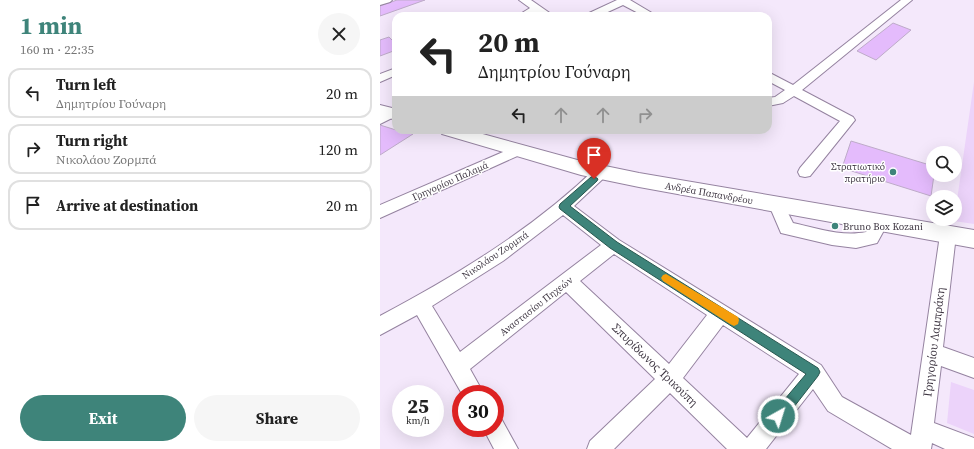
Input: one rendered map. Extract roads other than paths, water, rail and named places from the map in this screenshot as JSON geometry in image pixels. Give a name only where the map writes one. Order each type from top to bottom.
[{"type":"main road","name":"Ανδρέα Παπανδρέου","points":[[462,134],[601,172],[675,187],[974,239]]},
{"type":"street","points":[[380,2],[387,0]]},
{"type":"street","points":[[524,0],[542,12]]},
{"type":"street","points":[[599,12],[624,0],[645,12]]},
{"type":"street","points":[[772,101],[779,100],[794,90],[907,0]]},
{"type":"street","points":[[531,12],[537,9]]},
{"type":"street","points":[[380,78],[392,73]]},
{"type":"street","points":[[772,78],[848,120],[805,172]]},
{"type":"street","name":"Γρηγορίου Παλαμά","points":[[380,212],[519,150]]},
{"type":"street","name":"Νικολάου Ζορμπά","points":[[380,326],[421,304],[501,253],[564,207],[601,172]]},
{"type":"street","points":[[564,207],[613,245],[814,372],[835,404],[912,449]]},
{"type":"street","name":"Γρηγορίου Λαμπράκη","points":[[921,439],[948,235]]},
{"type":"street","name":"Αναστασίου Πηχεών","points":[[458,366],[613,245]]},
{"type":"street","name":"Σπυρίδωνος Τρικούπη","points":[[567,281],[743,449]]},
{"type":"street","points":[[421,304],[469,385]]},
{"type":"street","points":[[598,449],[670,379],[721,312]]},
{"type":"street","points":[[932,353],[974,368]]},
{"type":"street","points":[[752,449],[814,372]]},
{"type":"street","points":[[500,437],[507,449]]},
{"type":"street","points":[[921,439],[973,449]]},
{"type":"place","name":"Στρατιωτικό πρατήριο","points":[[893,172]]},
{"type":"place","name":"Bruno Box Kozani","points":[[835,226]]}]
